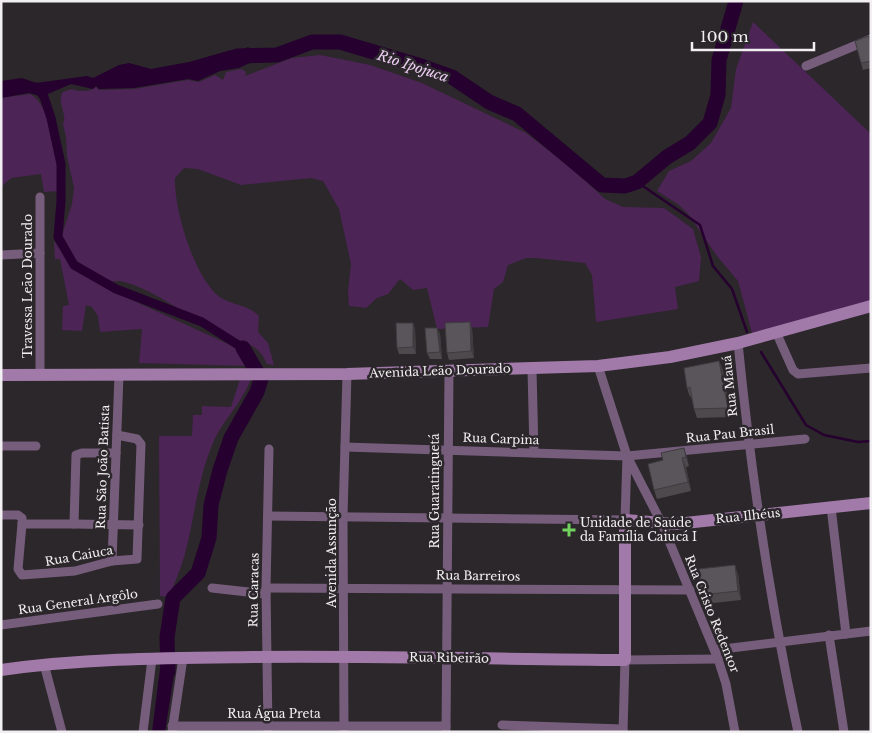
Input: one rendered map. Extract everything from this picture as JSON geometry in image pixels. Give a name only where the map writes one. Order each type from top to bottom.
[{"type":"main road","name":"Avenida Leão Dourado","points":[[1,375],[347,374],[598,366],[670,357],[738,343],[871,306]]},
{"type":"main road","name":"Rua Ilhéus","points":[[625,520],[662,524],[758,516],[871,503]]},
{"type":"main road","points":[[625,520],[625,660]]},
{"type":"main road","name":"Rua Ribeirão","points":[[1,670],[44,664],[181,658],[345,656],[625,660]]},
{"type":"street","points":[[806,66],[871,39]]},
{"type":"street","name":"Travessa Leão Dourado","points":[[40,197],[40,375]]},
{"type":"street","points":[[1,254],[40,253]]},
{"type":"street","points":[[776,332],[793,370],[798,374],[871,368]]},
{"type":"street","name":"Rua Mauá","points":[[738,343],[748,445],[758,516],[778,641],[798,732]]},
{"type":"street","points":[[268,516],[625,520],[627,456],[598,366]]},
{"type":"street","points":[[532,369],[534,453]]},
{"type":"street","name":"Rua Guaratinguetá","points":[[446,729],[449,370]]},
{"type":"street","name":"Avenida Assunção","points":[[344,729],[344,516],[347,374]]},
{"type":"street","name":"Rua São João Batista","points":[[112,561],[119,375]]},
{"type":"street","points":[[1,515],[18,515],[22,518],[22,524],[139,525],[140,441],[117,435]]},
{"type":"street","name":"Rua Pau Brasil","points":[[627,456],[805,439]]},
{"type":"street","points":[[1,446],[36,446]]},
{"type":"street","name":"Rua Carpina","points":[[345,447],[627,456]]},
{"type":"street","name":"Rua Caracas","points":[[268,729],[266,591],[269,449]]},
{"type":"street","points":[[74,524],[76,455],[82,453],[116,453]]},
{"type":"street","name":"Rua Cristo Redentor","points":[[627,456],[662,524],[717,654],[726,684],[735,732]]},
{"type":"street","points":[[831,507],[846,634]]},
{"type":"street","name":"Rua Caiuca","points":[[22,524],[18,569],[26,576],[75,571],[112,561],[137,560],[139,525]]},
{"type":"street","name":"Rua Barreiros","points":[[212,588],[266,591],[344,586],[690,590]]},
{"type":"street","name":"Rua General Argôlo","points":[[1,625],[158,604]]},
{"type":"street","name":"Rua Ribeirão","points":[[625,660],[717,654],[778,641],[870,633]]},
{"type":"street","points":[[829,636],[844,732]]},
{"type":"street","name":"Rua Água Preta","points":[[181,658],[172,729],[446,729]]},
{"type":"street","points":[[143,732],[153,659]]},
{"type":"street","points":[[502,725],[623,730],[625,660]]},
{"type":"street","points":[[44,664],[62,732]]},
{"type":"shaded area","points":[[753,22],[871,134],[871,302],[752,333],[738,281],[717,256],[689,215],[679,205],[657,191],[669,171],[691,161],[711,143],[731,108],[736,69]]},
{"type":"shaded area","points":[[248,47],[255,52],[262,62],[252,62],[239,68],[220,71],[198,81],[188,79],[134,88],[99,89],[96,86],[93,89],[71,84],[48,94],[36,95],[29,93],[1,98],[1,81],[22,78],[36,83],[87,76],[93,78],[119,65],[129,63],[151,69],[189,62],[231,50],[238,52]]},
{"type":"shaded area","points":[[320,55],[370,65],[422,83],[526,133],[571,168],[605,199],[623,207],[664,208],[693,229],[701,257],[699,281],[675,287],[678,309],[596,322],[592,275],[585,263],[526,258],[508,265],[503,282],[494,289],[488,327],[437,329],[427,288],[413,290],[400,279],[388,294],[377,298],[366,308],[349,306],[348,291],[351,264],[339,209],[323,181],[311,178],[241,185],[198,169],[184,168],[175,178],[176,191],[181,222],[192,255],[199,270],[215,293],[226,300],[249,309],[259,316],[258,332],[268,343],[274,365],[267,364],[263,356],[254,347],[214,329],[135,285],[105,279],[83,266],[69,254],[62,235],[72,204],[74,188],[63,124],[64,116],[61,96],[63,92],[72,89],[88,91],[96,87],[99,90],[134,89],[188,80],[199,82],[215,75],[223,80],[226,72],[241,69],[246,72],[245,76],[292,58]]},
{"type":"shaded area","points":[[30,94],[38,101],[49,123],[56,152],[59,191],[44,192],[41,174],[11,178],[1,187],[1,98]]},
{"type":"shaded area","points":[[54,241],[74,270],[112,291],[226,343],[240,351],[248,366],[139,363],[142,329],[100,332],[98,316],[92,307],[86,305],[82,331],[62,330],[63,306],[69,305],[60,259],[55,259]]},
{"type":"shaded area","points":[[251,378],[243,395],[213,443],[200,483],[186,550],[180,568],[169,597],[160,596],[159,436],[192,436],[193,415],[202,415],[202,406],[231,407],[240,379]]},
{"type":"shaded area","points":[[161,661],[176,661],[165,732],[152,732]]},
{"type":"building","points":[[869,36],[871,41],[871,61],[861,63],[855,41]]},
{"type":"building","points":[[470,322],[471,351],[447,353],[445,323]]},
{"type":"building","points":[[396,323],[413,323],[413,347],[397,348]]},
{"type":"building","points":[[425,328],[437,328],[440,352],[427,353]]},
{"type":"building","points":[[719,361],[728,408],[694,409],[690,387],[687,388],[684,368]]},
{"type":"building","points":[[684,448],[686,457],[682,458],[688,482],[654,490],[648,464],[663,460],[661,453]]},
{"type":"building","points":[[735,565],[738,591],[701,595],[699,569]]},
{"type":"waterway","name":"Rio Ipojuca","points":[[237,56],[277,55],[312,42],[340,42],[421,66],[452,77],[489,102],[517,114],[602,185],[625,186],[637,182],[667,157],[690,143],[710,123],[718,95],[719,60],[736,1]]},
{"type":"waterway","points":[[36,87],[44,97],[51,118],[61,164],[61,201],[58,237],[74,265],[116,289],[202,322],[243,348]]},
{"type":"waterway","points":[[637,182],[700,225],[713,266],[732,289],[747,332]]},
{"type":"waterway","points":[[168,671],[167,637],[173,598],[198,573],[209,538],[211,505],[220,470],[231,438],[257,392],[261,379],[243,348]]},
{"type":"waterway","points":[[761,352],[806,425],[824,435],[858,442],[871,441]]},
{"type":"place","name":"Unidade de Saúde da Família Caiucá I","points":[[569,530]]}]
